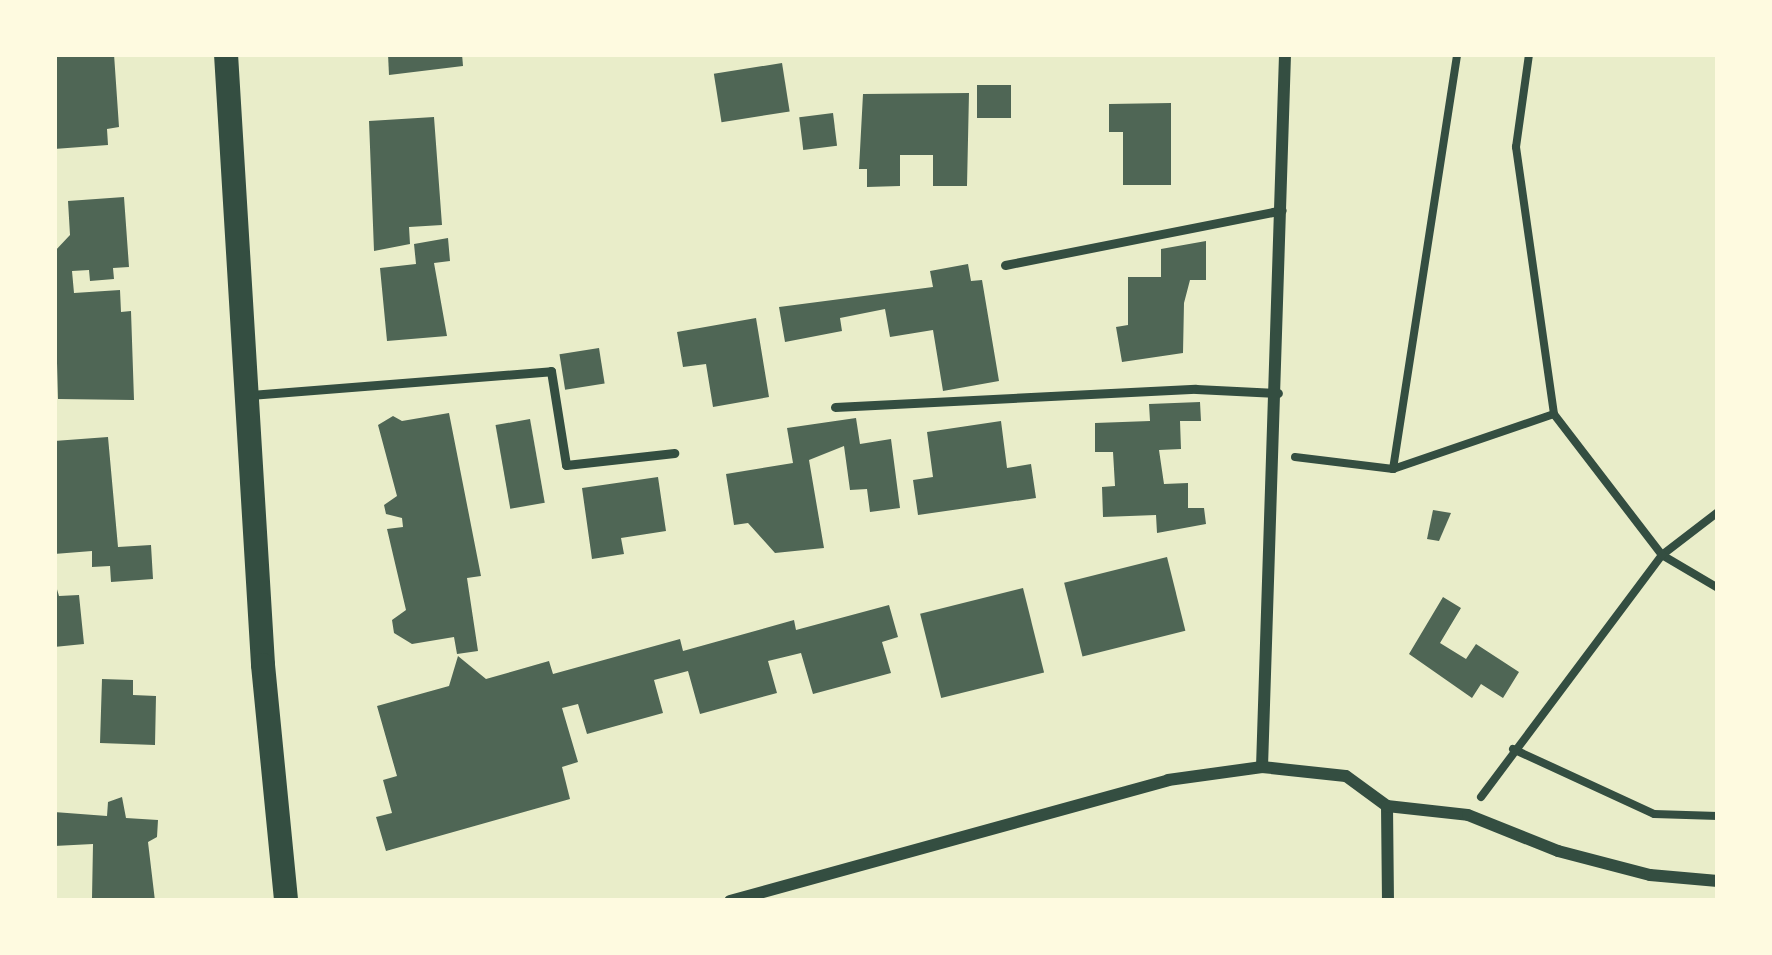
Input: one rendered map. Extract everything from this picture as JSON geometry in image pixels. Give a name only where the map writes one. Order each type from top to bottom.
[{"type":"main road","points":[[226,54],[286,901]]},
{"type":"street","points":[[1262,767],[1277,454],[1285,54]]},
{"type":"street","points":[[730,901],[1168,780],[1262,767],[1346,776],[1387,806],[1468,815],[1558,851],[1650,875],[1718,881]]},
{"type":"street","points":[[1387,806],[1388,901]]},
{"type":"lane","points":[[1005,265],[1282,210]]},
{"type":"lane","points":[[249,395],[551,371],[566,465],[674,453]]},
{"type":"lane","points":[[835,407],[1196,389],[1278,393]]},
{"type":"path","points":[[1393,469],[1456,54]]},
{"type":"path","points":[[1528,54],[1516,147],[1554,414],[1662,555],[1718,588]]},
{"type":"path","points":[[1277,454],[1393,469],[1554,414]]},
{"type":"path","points":[[1468,815],[1662,555],[1718,512]]},
{"type":"path","points":[[1513,749],[1654,814],[1718,816]]},
{"type":"building","points":[[54,54],[114,54],[119,127],[107,129],[108,145],[54,149]]},
{"type":"building","points":[[388,54],[462,54],[463,66],[389,75]]},
{"type":"building","points":[[782,63],[790,111],[722,122],[714,74]]},
{"type":"building","points":[[977,85],[1011,85],[1011,118],[977,118]]},
{"type":"building","points":[[969,93],[967,186],[933,186],[933,155],[900,155],[900,186],[867,187],[867,169],[859,169],[863,94]]},
{"type":"building","points":[[1171,103],[1171,185],[1123,185],[1123,132],[1109,132],[1109,104]]},
{"type":"building","points":[[833,113],[837,146],[803,150],[799,117]]},
{"type":"building","points":[[434,117],[442,225],[409,227],[410,244],[374,251],[369,121]]},
{"type":"building","points":[[124,197],[129,267],[113,268],[114,279],[90,281],[89,270],[72,271],[74,293],[120,290],[121,312],[131,311],[134,400],[58,399],[54,252],[70,235],[68,201]]},
{"type":"building","points":[[448,238],[450,261],[434,263],[447,336],[387,341],[380,268],[416,264],[414,244]]},
{"type":"building","points":[[1206,241],[1206,280],[1190,280],[1184,303],[1183,353],[1122,362],[1116,327],[1128,325],[1128,277],[1161,277],[1161,249]]},
{"type":"building","points":[[968,264],[971,281],[982,280],[999,381],[943,391],[933,330],[890,337],[885,309],[840,318],[842,331],[785,342],[779,307],[933,287],[930,271]]},
{"type":"building","points":[[756,318],[769,397],[713,407],[706,364],[683,367],[677,332]]},
{"type":"building","points":[[599,348],[605,384],[565,390],[559,354]]},
{"type":"building","points":[[1200,402],[1201,421],[1180,421],[1181,449],[1159,450],[1164,484],[1188,483],[1188,508],[1204,508],[1206,524],[1157,533],[1156,515],[1103,517],[1102,487],[1115,486],[1113,452],[1095,452],[1095,423],[1150,421],[1149,404]]},
{"type":"building","points":[[449,413],[481,576],[467,578],[478,651],[457,654],[454,637],[412,644],[394,633],[392,620],[406,610],[387,529],[403,527],[402,518],[386,514],[384,505],[397,496],[378,425],[393,416],[402,421]]},
{"type":"building","points":[[856,418],[860,444],[891,439],[900,508],[870,512],[867,489],[850,490],[844,446],[809,460],[824,548],[775,553],[748,523],[734,525],[726,474],[793,463],[787,428]]},
{"type":"building","points":[[530,419],[545,503],[510,509],[496,425]]},
{"type":"building","points":[[1001,421],[1007,468],[1031,464],[1036,498],[918,515],[913,480],[933,477],[927,432]]},
{"type":"building","points":[[108,437],[118,547],[151,545],[153,579],[111,582],[110,566],[92,567],[92,551],[54,554],[54,441]]},
{"type":"building","points":[[658,477],[666,531],[621,538],[624,554],[592,559],[582,488]]},
{"type":"building","points":[[1433,510],[1451,513],[1439,541],[1427,539]]},
{"type":"building","points":[[1167,557],[1185,631],[1083,656],[1064,583]]},
{"type":"building","points":[[54,579],[59,596],[79,595],[84,644],[54,647]]},
{"type":"building","points":[[1023,588],[1044,672],[941,698],[920,614]]},
{"type":"building","points":[[1443,597],[1461,608],[1440,643],[1466,659],[1476,644],[1519,672],[1503,698],[1481,684],[1472,698],[1409,654]]},
{"type":"building","points":[[889,605],[898,637],[882,642],[891,673],[813,694],[801,653],[768,661],[777,693],[700,714],[688,671],[654,680],[663,713],[587,734],[578,704],[562,708],[578,762],[562,767],[570,799],[386,851],[376,817],[392,813],[383,780],[397,776],[377,706],[449,686],[458,656],[486,679],[549,661],[553,674],[680,639],[683,651],[794,620],[796,630]]},
{"type":"building","points":[[102,679],[133,680],[133,695],[156,696],[155,745],[100,743]]},
{"type":"building","points":[[122,797],[126,818],[158,820],[157,837],[148,842],[155,901],[92,898],[93,844],[54,846],[54,812],[107,816],[108,802]]}]
